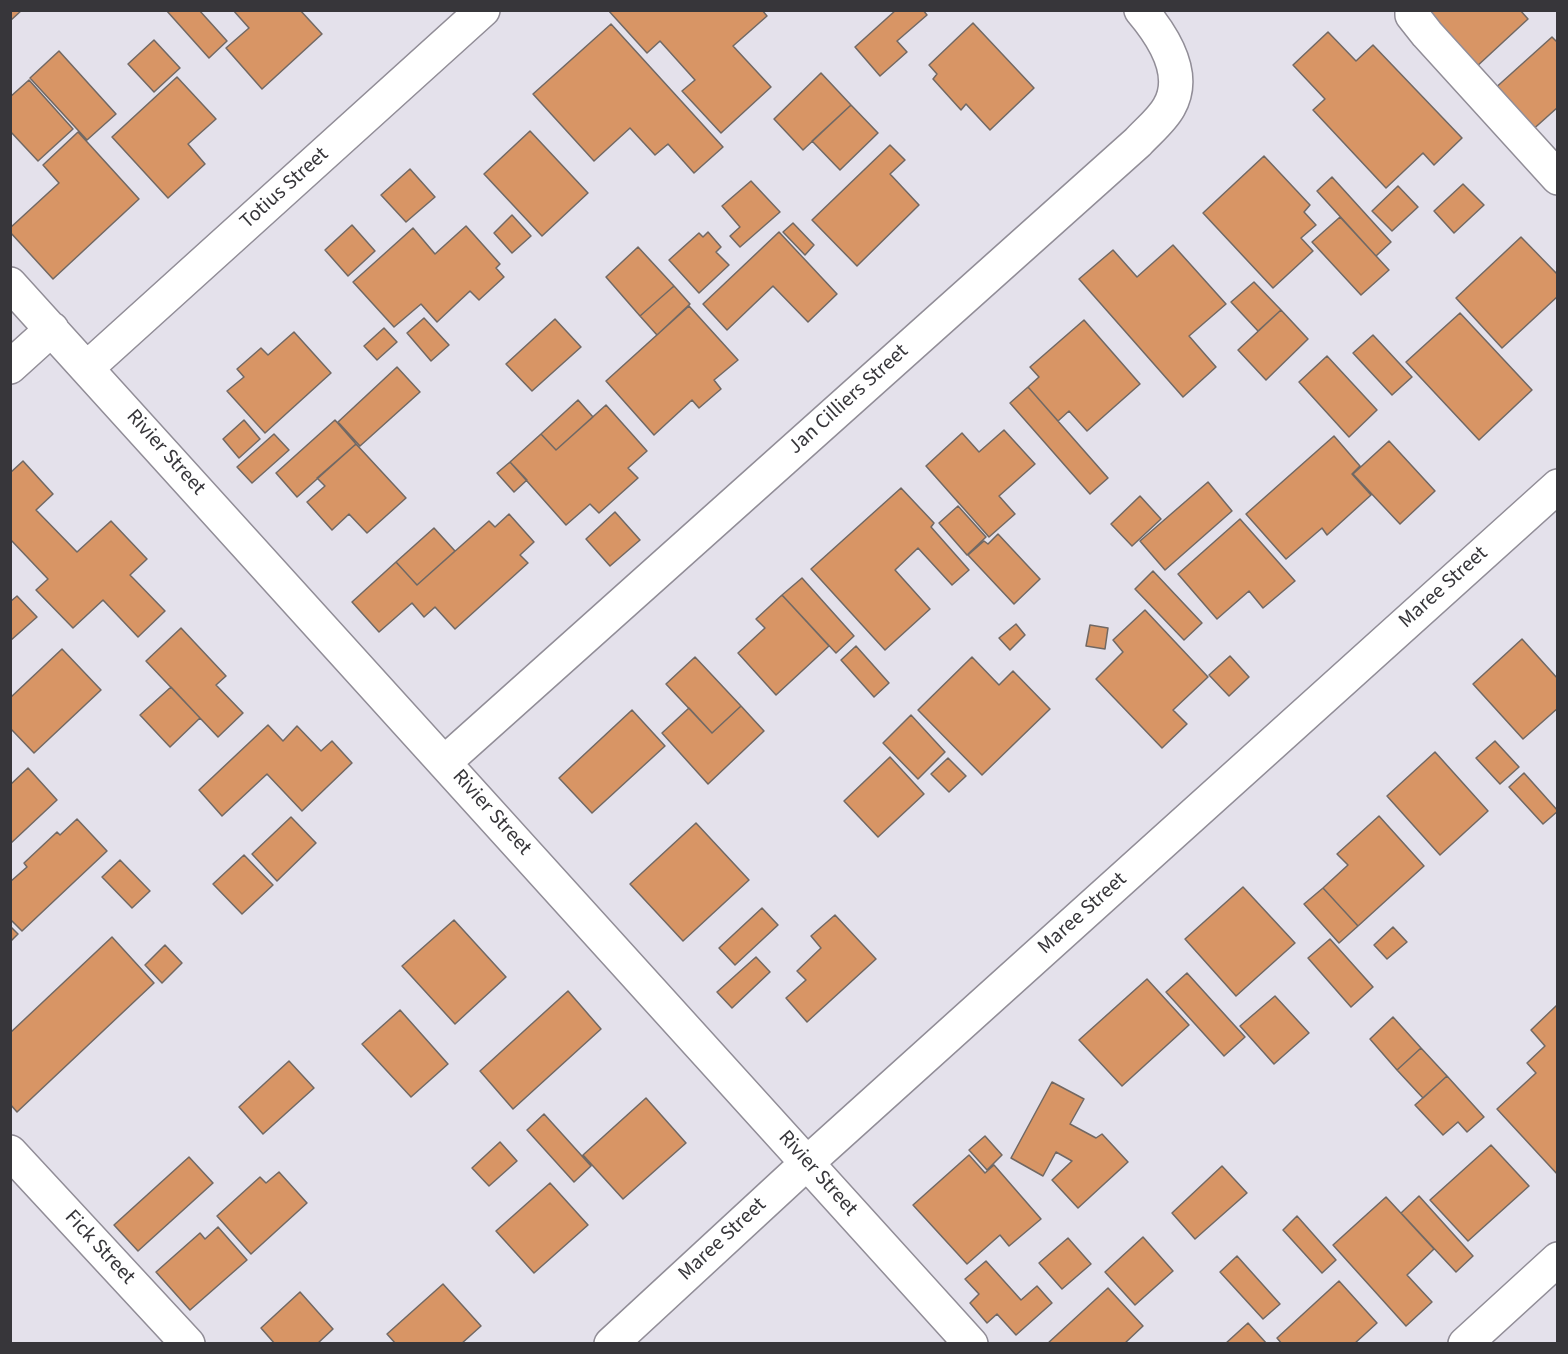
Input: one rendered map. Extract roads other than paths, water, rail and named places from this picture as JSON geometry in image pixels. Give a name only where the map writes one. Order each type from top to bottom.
[{"type":"street","name":"Totius Street","points":[[87,368],[483,10]]},
{"type":"street","name":"Jan Cilliers Street","points":[[445,762],[1138,142],[1169,108],[1177,82],[1172,59],[1162,39],[1141,10]]},
{"type":"street","points":[[1412,10],[1412,15],[1427,34],[1557,178]]},
{"type":"street","name":"Rivier Street","points":[[10,284],[971,1344]]},
{"type":"street","points":[[10,367],[52,329]]},
{"type":"street","name":"Maree Street","points":[[611,1344],[807,1163],[1557,486]]},
{"type":"street","name":"Fick Street","points":[[10,1152],[188,1344]]},
{"type":"street","points":[[1465,1344],[1557,1259]]}]
